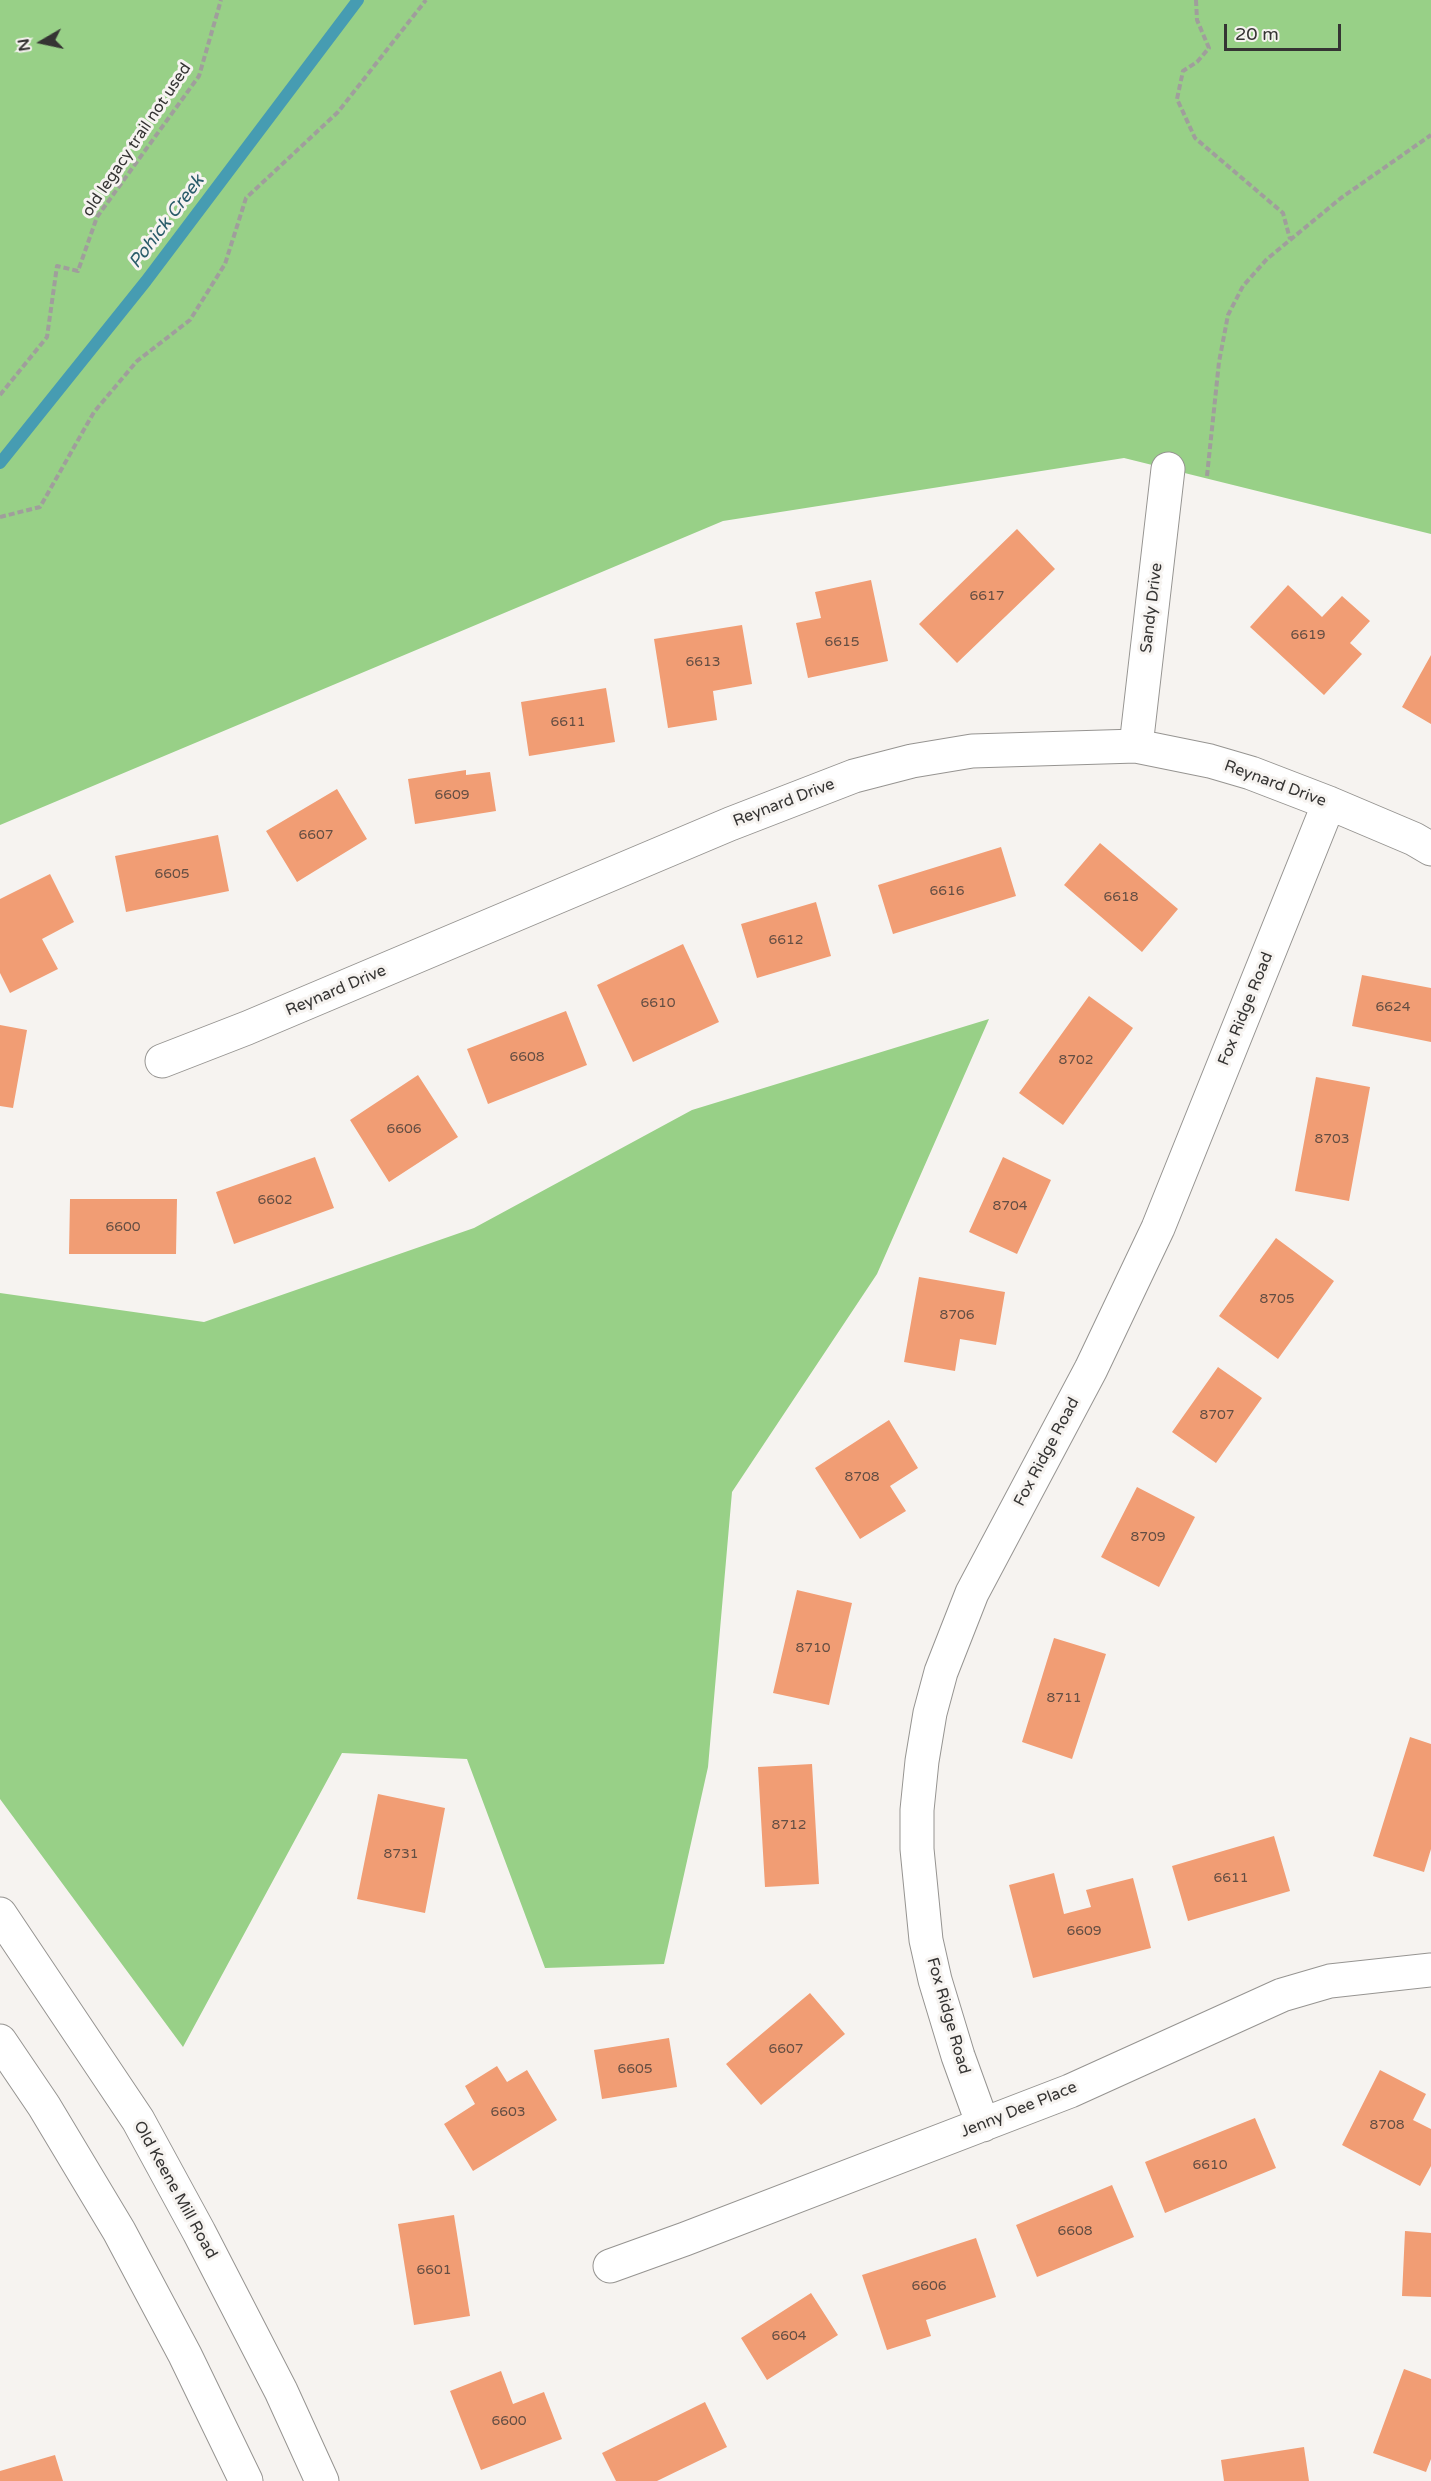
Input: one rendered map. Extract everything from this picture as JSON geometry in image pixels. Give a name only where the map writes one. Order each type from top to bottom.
[{"type":"street","name":"Sandy Drive","points":[[1136,747],[1168,469]]},
{"type":"street","name":"Reynard Drive","points":[[162,1061],[247,1028],[730,824],[854,776],[912,761],[972,751],[1136,747],[1210,760],[1329,803],[1414,839],[1431,849]]},
{"type":"street","name":"Fox Ridge Road","points":[[983,2125],[944,2013],[926,1940],[917,1849],[917,1820],[922,1761],[930,1713],[941,1672],[972,1593],[1091,1369],[1158,1227],[1329,803]]},
{"type":"street","name":"Old Keene Mill Road","points":[[0,1914],[138,2120],[281,2391],[322,2481]]},
{"type":"street","name":"Jenny Dee Place","points":[[610,2266],[1070,2091],[1282,1995],[1330,1982],[1431,1970]]},
{"type":"street","points":[[0,2041],[44,2106],[119,2231],[185,2355],[246,2481]]},
{"type":"path","name":"old legacy trail not used","points":[[0,395],[47,337],[57,266],[78,271],[97,217],[199,76],[221,0]]},
{"type":"path","points":[[0,517],[40,507],[94,412],[137,361],[190,320],[225,264],[246,198],[338,112],[426,0]]},
{"type":"path","points":[[1196,0],[1197,20],[1209,48],[1197,62],[1183,71],[1177,99],[1195,138],[1283,213],[1290,239]]},
{"type":"path","points":[[1207,478],[1219,362],[1228,315],[1243,286],[1267,259],[1341,198],[1431,135]]},
{"type":"green space","points":[[0,0],[1431,0],[1431,534],[1124,458],[723,521],[0,825]]},
{"type":"green space","points":[[989,1019],[877,1274],[732,1492],[708,1767],[664,1964],[545,1968],[467,1759],[342,1753],[183,2047],[0,1799],[0,1293],[204,1322],[474,1228],[692,1110]]},
{"type":"building","points":[[1017,529],[1055,569],[957,663],[919,624]]},
{"type":"building","points":[[871,580],[888,661],[808,678],[796,623],[821,618],[815,592]]},
{"type":"building","points":[[1288,585],[1322,617],[1342,596],[1370,621],[1350,643],[1362,654],[1324,695],[1250,627]]},
{"type":"building","points":[[742,625],[752,684],[713,691],[717,720],[668,728],[654,639]]},
{"type":"building","points":[[1431,655],[1431,724],[1402,707]]},
{"type":"building","points":[[606,688],[615,742],[529,756],[521,702]]},
{"type":"building","points":[[466,770],[466,775],[490,772],[496,811],[415,824],[408,779]]},
{"type":"building","points":[[337,789],[367,839],[297,882],[266,831]]},
{"type":"building","points":[[218,835],[229,891],[126,912],[115,856]]},
{"type":"building","points":[[1100,843],[1178,909],[1142,952],[1064,885]]},
{"type":"building","points":[[1001,847],[1016,896],[893,934],[878,885]]},
{"type":"building","points":[[50,874],[74,922],[42,939],[58,969],[10,993],[0,973],[0,899]]},
{"type":"building","points":[[816,902],[831,956],[757,978],[741,924]]},
{"type":"building","points":[[683,944],[719,1022],[633,1062],[597,985]]},
{"type":"building","points":[[1362,975],[1431,988],[1431,1042],[1352,1026]]},
{"type":"building","points":[[1089,996],[1133,1028],[1063,1125],[1019,1093]]},
{"type":"building","points":[[566,1011],[587,1065],[488,1104],[467,1049]]},
{"type":"building","points":[[0,1025],[27,1030],[13,1108],[0,1106]]},
{"type":"building","points":[[418,1075],[458,1137],[389,1182],[350,1120]]},
{"type":"building","points":[[1316,1077],[1370,1087],[1349,1201],[1295,1191]]},
{"type":"building","points":[[315,1157],[334,1208],[234,1244],[216,1192]]},
{"type":"building","points":[[1003,1157],[1051,1180],[1017,1254],[969,1232]]},
{"type":"building","points":[[70,1199],[177,1199],[176,1254],[69,1254]]},
{"type":"building","points":[[1276,1238],[1334,1281],[1278,1359],[1219,1316]]},
{"type":"building","points":[[919,1277],[1005,1292],[996,1345],[960,1339],[955,1371],[904,1362]]},
{"type":"building","points":[[1218,1367],[1262,1398],[1216,1463],[1172,1432]]},
{"type":"building","points":[[889,1420],[918,1468],[890,1486],[906,1511],[860,1539],[815,1468]]},
{"type":"building","points":[[1137,1487],[1195,1517],[1159,1587],[1101,1557]]},
{"type":"building","points":[[797,1590],[852,1603],[829,1705],[773,1693]]},
{"type":"building","points":[[1054,1638],[1106,1654],[1072,1759],[1022,1742]]},
{"type":"building","points":[[1410,1737],[1431,1744],[1431,1849],[1424,1872],[1373,1856]]},
{"type":"building","points":[[812,1764],[819,1884],[765,1887],[758,1767]]},
{"type":"building","points":[[378,1794],[445,1808],[425,1913],[357,1899]]},
{"type":"building","points":[[1274,1836],[1290,1891],[1188,1921],[1172,1866]]},
{"type":"building","points":[[1054,1873],[1064,1914],[1091,1907],[1086,1890],[1133,1878],[1151,1948],[1033,1978],[1009,1885]]},
{"type":"building","points":[[810,1993],[845,2034],[761,2105],[726,2064]]},
{"type":"building","points":[[669,2038],[677,2087],[602,2099],[594,2050]]},
{"type":"building","points":[[497,2066],[507,2082],[527,2070],[557,2120],[473,2171],[444,2124],[475,2104],[465,2086]]},
{"type":"building","points":[[1380,2070],[1426,2094],[1413,2120],[1431,2129],[1431,2166],[1420,2186],[1342,2145]]},
{"type":"building","points":[[1255,2118],[1276,2168],[1165,2213],[1145,2162]]},
{"type":"building","points":[[1112,2185],[1134,2237],[1037,2277],[1016,2225]]},
{"type":"building","points":[[454,2215],[470,2316],[414,2325],[398,2224]]},
{"type":"building","points":[[1405,2231],[1431,2233],[1431,2297],[1402,2296]]},
{"type":"building","points":[[976,2238],[996,2297],[926,2320],[931,2336],[887,2350],[862,2275]]},
{"type":"building","points":[[811,2293],[838,2335],[767,2380],[741,2338]]},
{"type":"building","points":[[1404,2369],[1431,2379],[1431,2459],[1426,2472],[1373,2453]]},
{"type":"building","points":[[501,2371],[513,2404],[544,2392],[562,2439],[481,2470],[450,2391]]},
{"type":"building","points":[[705,2402],[727,2447],[657,2481],[616,2481],[602,2453]]},
{"type":"building","points":[[1304,2447],[1309,2481],[1224,2481],[1221,2460]]},
{"type":"building","points":[[55,2455],[63,2481],[0,2481],[0,2471]]},
{"type":"waterway","name":"Pohick Creek","points":[[0,463],[146,281],[358,0]]}]
